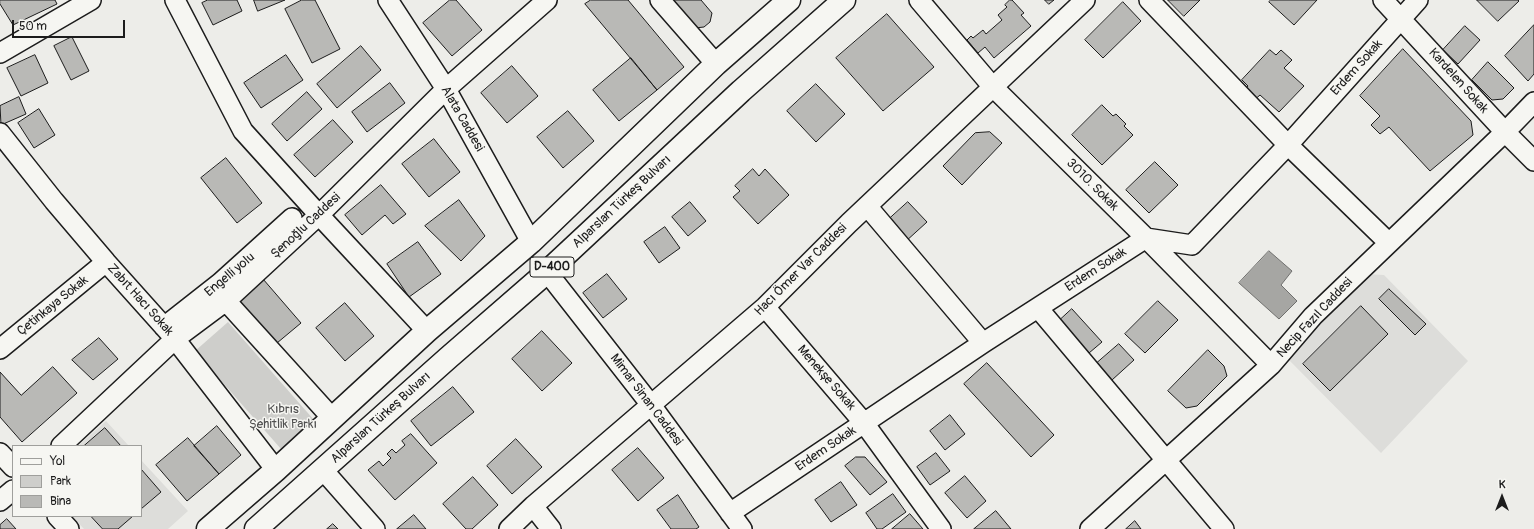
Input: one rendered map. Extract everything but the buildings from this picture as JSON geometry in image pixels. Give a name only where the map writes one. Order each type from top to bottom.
[{"type":"highway","name":"D-400","points":[[208,529],[276,470],[427,331],[531,242],[716,64],[790,0]]},
{"type":"highway","name":"Alparslan Türkeş Bulvarı","points":[[256,529],[547,272],[741,91],[844,0]]},
{"type":"street","points":[[0,53],[91,0]]},
{"type":"street","points":[[175,0],[244,131],[319,215],[427,331]]},
{"type":"street","name":"Alata Caddesi","points":[[388,0],[446,89],[531,242]]},
{"type":"street","name":"Şenoğlu Caddesi","points":[[62,445],[169,333],[226,301],[319,215],[446,89],[546,0]]},
{"type":"street","points":[[660,0],[716,64]]},
{"type":"street","name":"3010. Sokak","points":[[919,0],[992,86],[1146,238],[1271,365]]},
{"type":"street","name":"Hacı Ömer Var Caddesi","points":[[509,529],[533,506],[765,307],[867,206],[1084,0]]},
{"type":"street","points":[[1149,0],[1288,145],[1389,243]]},
{"type":"street","name":"Kardelen Sokak","points":[[1383,0],[1505,132],[1534,161]]},
{"type":"street","name":"Erdem Sokak","points":[[730,513],[983,343],[1146,238],[1192,245],[1288,145],[1418,0]]},
{"type":"street","name":"Necip Fazıl Caddesi","points":[[1092,528],[1271,365],[1313,316],[1505,132],[1534,102]]},
{"type":"street","name":"Zabıt Hacı Sokak","points":[[0,132],[54,201],[169,333],[276,470]]},
{"type":"street","points":[[867,206],[983,343]]},
{"type":"street","name":"Engelli yolu","points":[[169,333],[220,283],[292,218]]},
{"type":"street","name":"Çetinkaya Sokak","points":[[0,349],[106,262]]},
{"type":"street","name":"Mimar Sinan Caddesi","points":[[547,272],[651,405],[742,529]]},
{"type":"street","points":[[226,301],[332,418]]},
{"type":"street","name":"Menekşe Sokak","points":[[765,307],[864,423],[941,529]]},
{"type":"street","points":[[1038,308],[1165,461],[1224,529]]},
{"type":"street","points":[[0,453],[12,466]]},
{"type":"street","points":[[324,470],[375,529]]},
{"type":"street","points":[[0,501],[12,491]]},
{"type":"street","points":[[533,506],[551,529]]},
{"type":"street","points":[[58,517],[69,529]]},
{"type":"shaded area","points":[[1269,251],[1292,271],[1281,285],[1297,301],[1279,319],[1239,283]]},
{"type":"shaded area","points":[[1365,274],[1384,275],[1468,361],[1381,453],[1288,359]]},
{"type":"shaded area","points":[[106,421],[128,445],[79,445]]},
{"type":"shaded area","points":[[142,461],[188,511],[168,529],[84,529],[73,517],[142,517]]},
{"type":"green space","name":"Kıbrıs Şehitlik Parkı","points":[[228,322],[314,420],[281,449],[195,351]]}]
